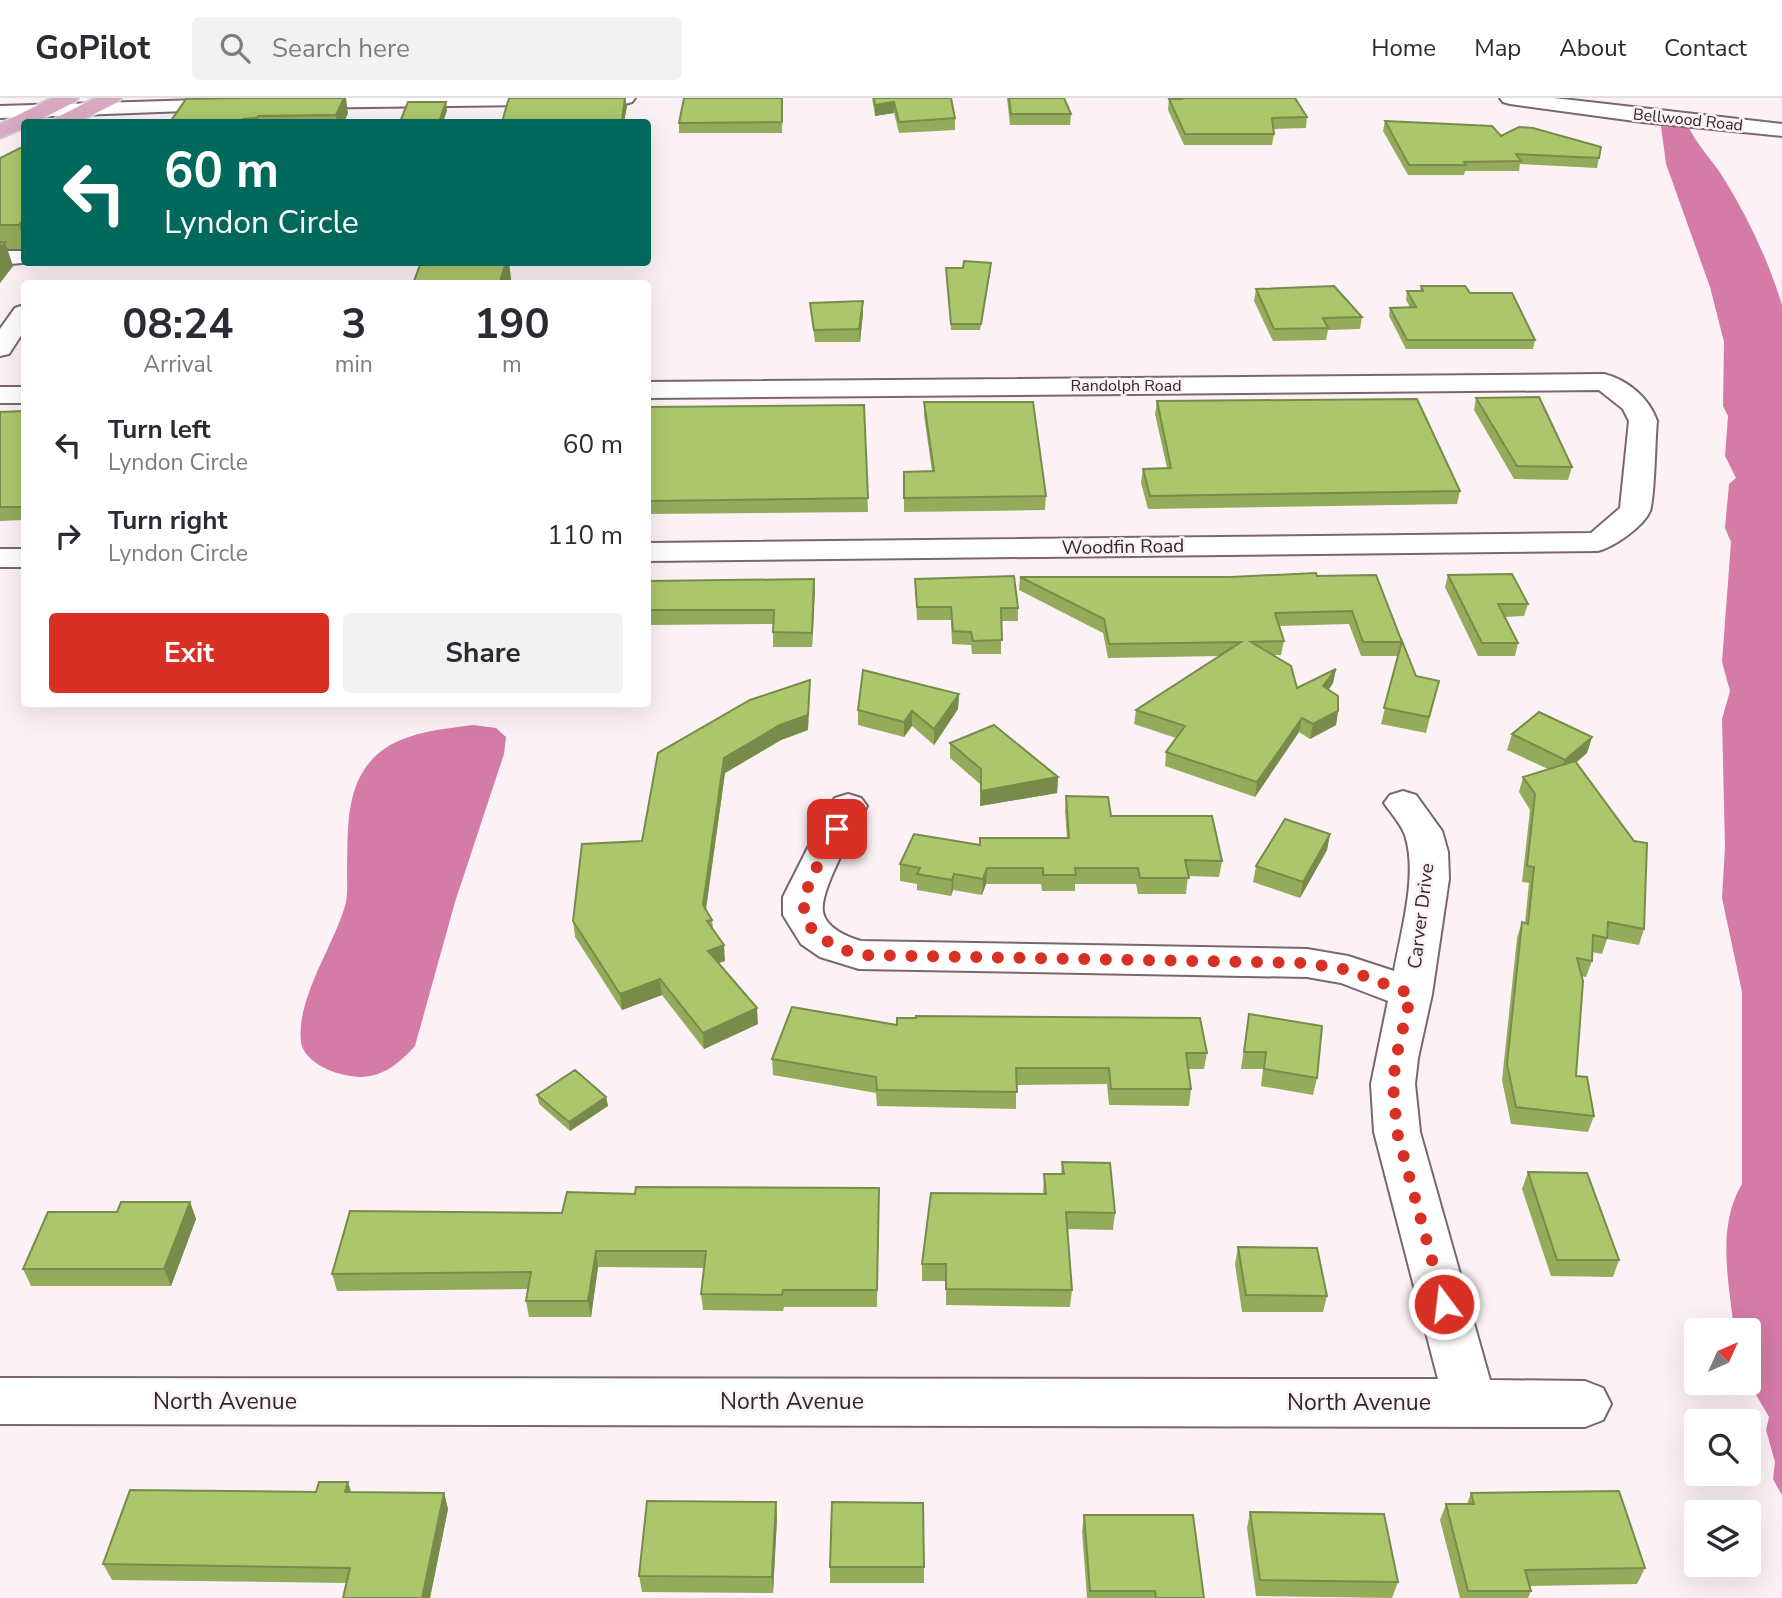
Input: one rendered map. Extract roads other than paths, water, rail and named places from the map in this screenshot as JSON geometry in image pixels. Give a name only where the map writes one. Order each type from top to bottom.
[{"type":"main road","points":[[1,119],[42,111],[68,98]]},
{"type":"main road","points":[[69,119],[111,98]]},
{"type":"main road","points":[[0,155],[21,144]]},
{"type":"street","points":[[1,119],[15,99],[20,98]]},
{"type":"street","points":[[42,111],[625,98]]},
{"type":"street","name":"Bellwood Road","points":[[1510,98],[1642,116],[1782,130]]},
{"type":"street","points":[[121,119],[150,107]]},
{"type":"street","points":[[0,240],[21,240]]},
{"type":"street","points":[[0,258],[21,258]]},
{"type":"street","points":[[0,298],[21,298]]},
{"type":"street","points":[[0,348],[21,317]]},
{"type":"street","name":"Randolph Road","points":[[651,390],[1604,382],[1632,401],[1641,412],[1643,421],[1635,510],[1618,528],[1598,542]]},
{"type":"street","points":[[0,395],[21,395]]},
{"type":"street","name":"Woodfin Road","points":[[651,552],[1598,542]]},
{"type":"street","points":[[0,558],[21,558]]},
{"type":"street","name":"Carver Drive","points":[[1403,803],[1423,831],[1429,852],[1429,879],[1411,994],[1396,1058],[1393,1084],[1397,1132],[1471,1402]]},
{"type":"street","points":[[848,806],[803,897],[803,915],[809,925],[815,934],[834,947],[859,955],[1307,963],[1348,970],[1411,994]]},
{"type":"street","name":"North Avenue","points":[[0,1401],[1585,1404]]}]
